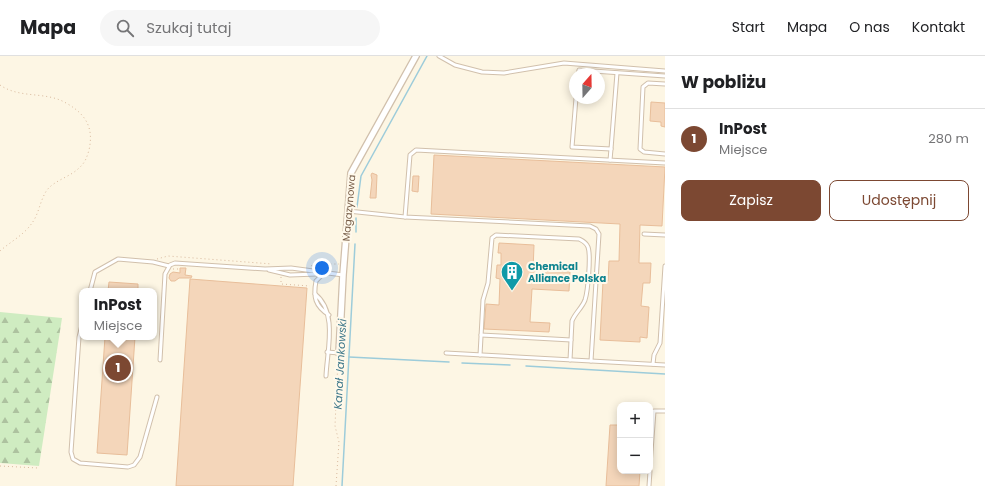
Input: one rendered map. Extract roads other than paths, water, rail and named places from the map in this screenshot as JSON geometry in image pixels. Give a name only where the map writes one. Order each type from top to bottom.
[{"type":"street","name":"Magazynowa","points":[[339,353],[350,180],[355,164],[416,56]]},
{"type":"lane","points":[[439,56],[455,65],[482,72],[511,72],[564,63],[665,70]]},
{"type":"lane","points":[[605,72],[665,76]]},
{"type":"lane","points":[[610,160],[617,73]]},
{"type":"lane","points":[[665,84],[648,83],[643,87],[640,149],[644,152],[665,154]]},
{"type":"lane","points":[[576,104],[572,147],[611,149]]},
{"type":"lane","points":[[405,217],[410,155],[416,150],[665,162]]},
{"type":"lane","points":[[348,211],[405,217],[590,226],[596,229],[599,234],[590,361]]},
{"type":"lane","points":[[644,234],[665,235]]},
{"type":"lane","points":[[480,355],[483,300],[488,283],[492,238],[496,235],[579,239],[584,241],[589,249],[586,294],[583,304],[574,315],[572,321],[570,360]]},
{"type":"lane","points":[[91,288],[95,272],[115,260],[157,262],[168,267]]},
{"type":"lane","points":[[160,360],[165,274],[168,267],[175,263],[265,269],[291,268],[324,274],[343,275]]},
{"type":"lane","points":[[653,364],[654,355],[660,343],[665,266]]},
{"type":"lane","points":[[265,269],[290,275],[319,273]]},
{"type":"lane","points":[[324,274],[316,281],[315,301],[323,311],[329,315]]},
{"type":"lane","points":[[315,294],[326,306],[329,315],[326,376]]},
{"type":"lane","points":[[481,336],[571,340]]},
{"type":"lane","points":[[79,337],[71,452],[73,459],[80,462],[128,467],[134,465],[140,457],[157,397]]},
{"type":"lane","points":[[327,352],[339,353]]},
{"type":"lane","points":[[446,354],[665,365]]},
{"type":"lane","points":[[653,410],[665,411]]},
{"type":"lane","points":[[649,486],[650,474]]},
{"type":"waterway","name":"Kanał Jankowski","points":[[357,207],[361,176],[427,56]]},
{"type":"waterway","name":"Kanał Jankowski","points":[[356,218],[356,232]]},
{"type":"waterway","name":"Kanał Jankowski","points":[[342,486],[355,244]]},
{"type":"waterway","points":[[349,357],[449,362]]},
{"type":"waterway","points":[[462,363],[510,365]]},
{"type":"waterway","points":[[526,366],[665,374]]},
{"type":"place","name":"Chemical Alliance Polska","points":[[512,292]]},
{"type":"place","name":"InPost","points":[[118,368]]}]
